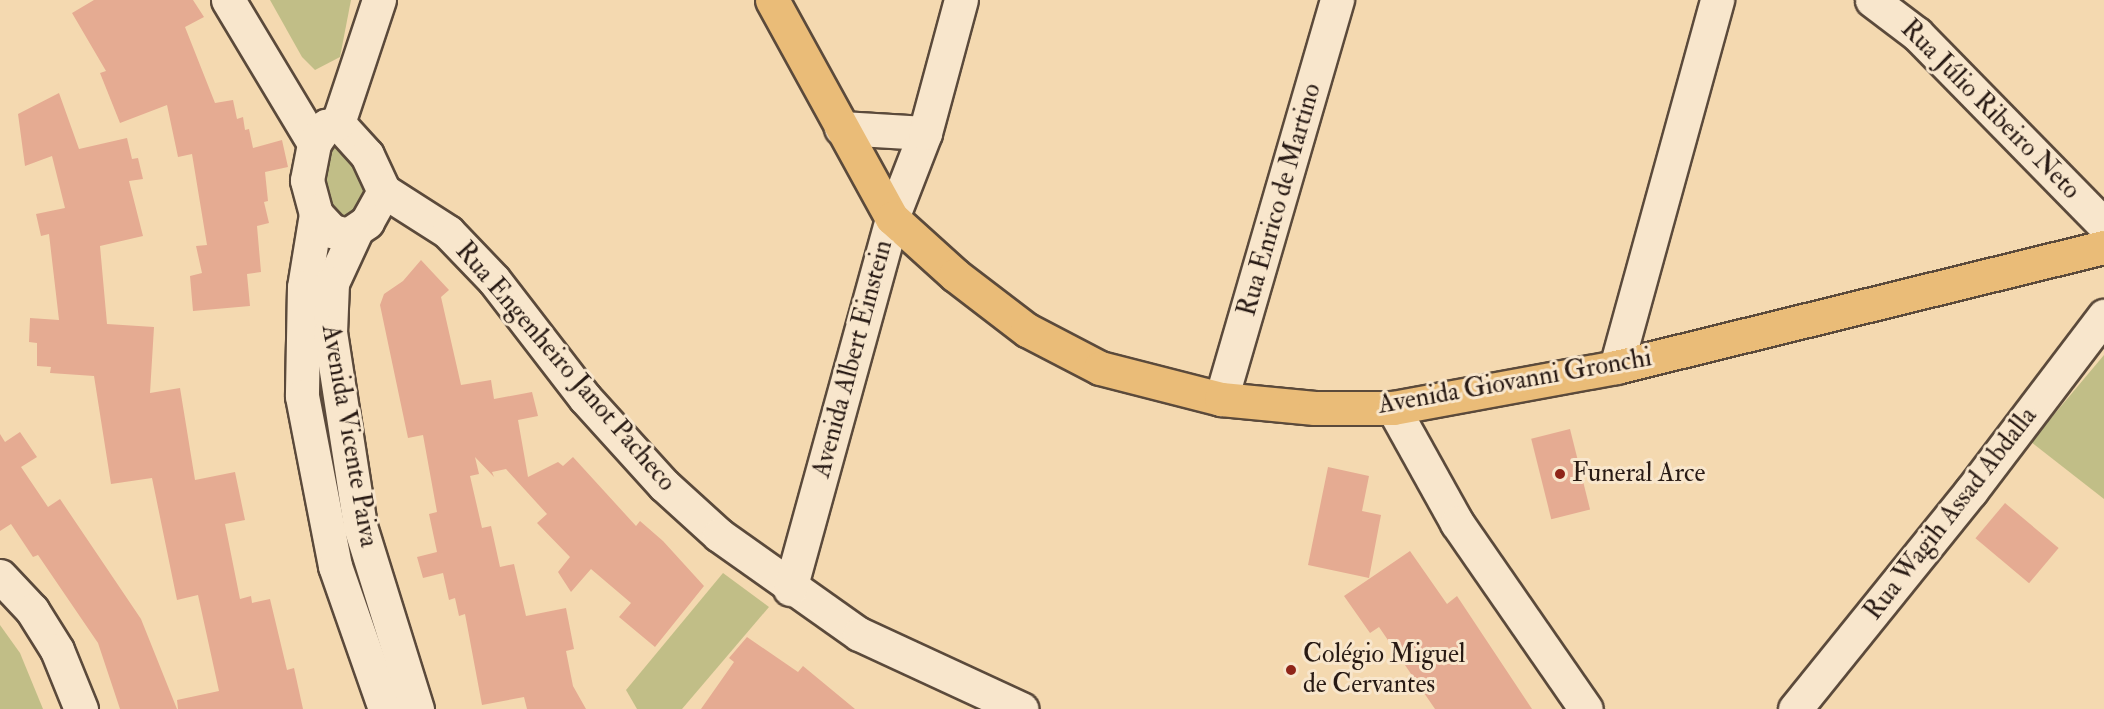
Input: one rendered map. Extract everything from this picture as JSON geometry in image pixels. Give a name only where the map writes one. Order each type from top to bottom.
[{"type":"main road","name":"Avenida Giovanni Gronchi","points":[[772,0],[892,218],[955,275],[1027,330],[1100,368],[1221,399],[1315,408],[1394,408],[1616,367],[2104,247]]},
{"type":"street","points":[[228,0],[326,133],[367,155],[384,191],[367,222],[337,227]]},
{"type":"street","name":"Avenida Vicente Paiva","points":[[379,0],[307,180],[337,227],[330,332],[360,526],[417,709]]},
{"type":"street","name":"Avenida Albert Einstein","points":[[790,589],[892,218],[925,133],[961,0]]},
{"type":"street","name":"Rua Enrico de Martino","points":[[1221,399],[1337,0]]},
{"type":"street","points":[[1616,367],[1717,0]]},
{"type":"street","name":"Rua Júlio Ribeiro Neto","points":[[1872,0],[1926,42],[2104,225]]},
{"type":"street","points":[[842,128],[925,133]]},
{"type":"street","name":"Rua Engenheiro Janot Pacheco","points":[[384,191],[448,232],[664,485],[719,535],[790,589],[860,634],[1021,709]]},
{"type":"street","name":"Avenida Vicente Paiva","points":[[337,227],[304,287],[302,396],[335,566],[385,709]]},
{"type":"street","name":"Rua Wagih Assad Abdalla","points":[[1795,709],[1971,491],[2104,316]]},
{"type":"street","points":[[1394,408],[1457,523],[1586,709]]},
{"type":"street","points":[[0,576],[32,610],[57,650],[81,709]]},
{"type":"shaded area","points":[[270,0],[351,0],[340,57],[315,70],[302,57]]},
{"type":"shaded area","points":[[333,146],[343,147],[364,163],[368,199],[345,219],[333,214],[321,198],[323,152]]},
{"type":"shaded area","points":[[2104,355],[2104,499],[2031,442]]},
{"type":"shaded area","points":[[723,573],[769,607],[682,709],[637,709],[626,690]]},
{"type":"shaded area","points":[[0,625],[20,653],[43,709],[0,709]]},
{"type":"building","points":[[94,0],[193,0],[204,17],[185,27],[215,103],[233,100],[237,119],[243,117],[245,130],[249,129],[253,148],[282,140],[288,167],[265,172],[268,201],[264,202],[269,223],[257,226],[261,272],[247,274],[250,306],[193,311],[190,276],[202,273],[196,246],[207,245],[192,154],[178,157],[167,105],[120,123],[100,73],[106,71],[72,13]]},
{"type":"building","points":[[59,93],[79,149],[127,138],[132,159],[138,158],[143,179],[129,181],[143,236],[100,246],[107,324],[154,327],[150,393],[180,388],[195,480],[235,472],[245,520],[225,524],[240,599],[251,596],[252,603],[270,599],[287,670],[294,668],[303,709],[178,709],[177,700],[219,691],[198,595],[177,600],[152,478],[111,484],[94,376],[50,373],[51,367],[37,366],[37,343],[29,342],[30,318],[59,320],[49,234],[41,236],[36,214],[65,208],[52,156],[25,166],[18,114]]},
{"type":"building","points":[[421,260],[449,290],[441,297],[461,385],[491,380],[494,399],[532,392],[538,416],[518,420],[528,477],[558,462],[563,466],[573,457],[636,526],[640,521],[663,541],[704,586],[655,647],[619,617],[631,603],[591,569],[571,592],[558,572],[570,557],[537,523],[547,514],[506,469],[492,472],[494,477],[475,457],[479,474],[470,476],[482,528],[491,526],[500,567],[514,564],[526,616],[566,608],[574,649],[566,651],[573,686],[586,709],[527,709],[524,697],[482,705],[465,614],[459,616],[455,598],[449,600],[443,573],[423,578],[417,557],[437,552],[429,514],[437,512],[423,435],[408,438],[380,305],[384,294],[403,281]]},
{"type":"building","name":"Funeral Arce","points":[[1570,429],[1590,510],[1551,519],[1531,439]]},
{"type":"building","points":[[20,432],[37,457],[21,467],[48,507],[60,499],[141,619],[177,709],[120,709],[98,643],[38,555],[33,557],[11,524],[0,531],[0,434],[5,442]]},
{"type":"building","points":[[1328,467],[1369,476],[1362,511],[1381,515],[1369,578],[1308,565]]},
{"type":"building","points":[[2005,503],[2059,548],[2029,583],[1975,538]]},
{"type":"building","points":[[1410,551],[1447,604],[1457,596],[1532,709],[1435,709],[1379,627],[1370,633],[1344,596]]},
{"type":"building","points":[[747,637],[798,672],[803,666],[855,709],[701,709],[734,662],[729,658]]},
{"type":"place","name":"Funeral Arce","points":[[1560,474]]},
{"type":"place","name":"Colégio Miguel de Cervantes","points":[[1291,670]]}]
